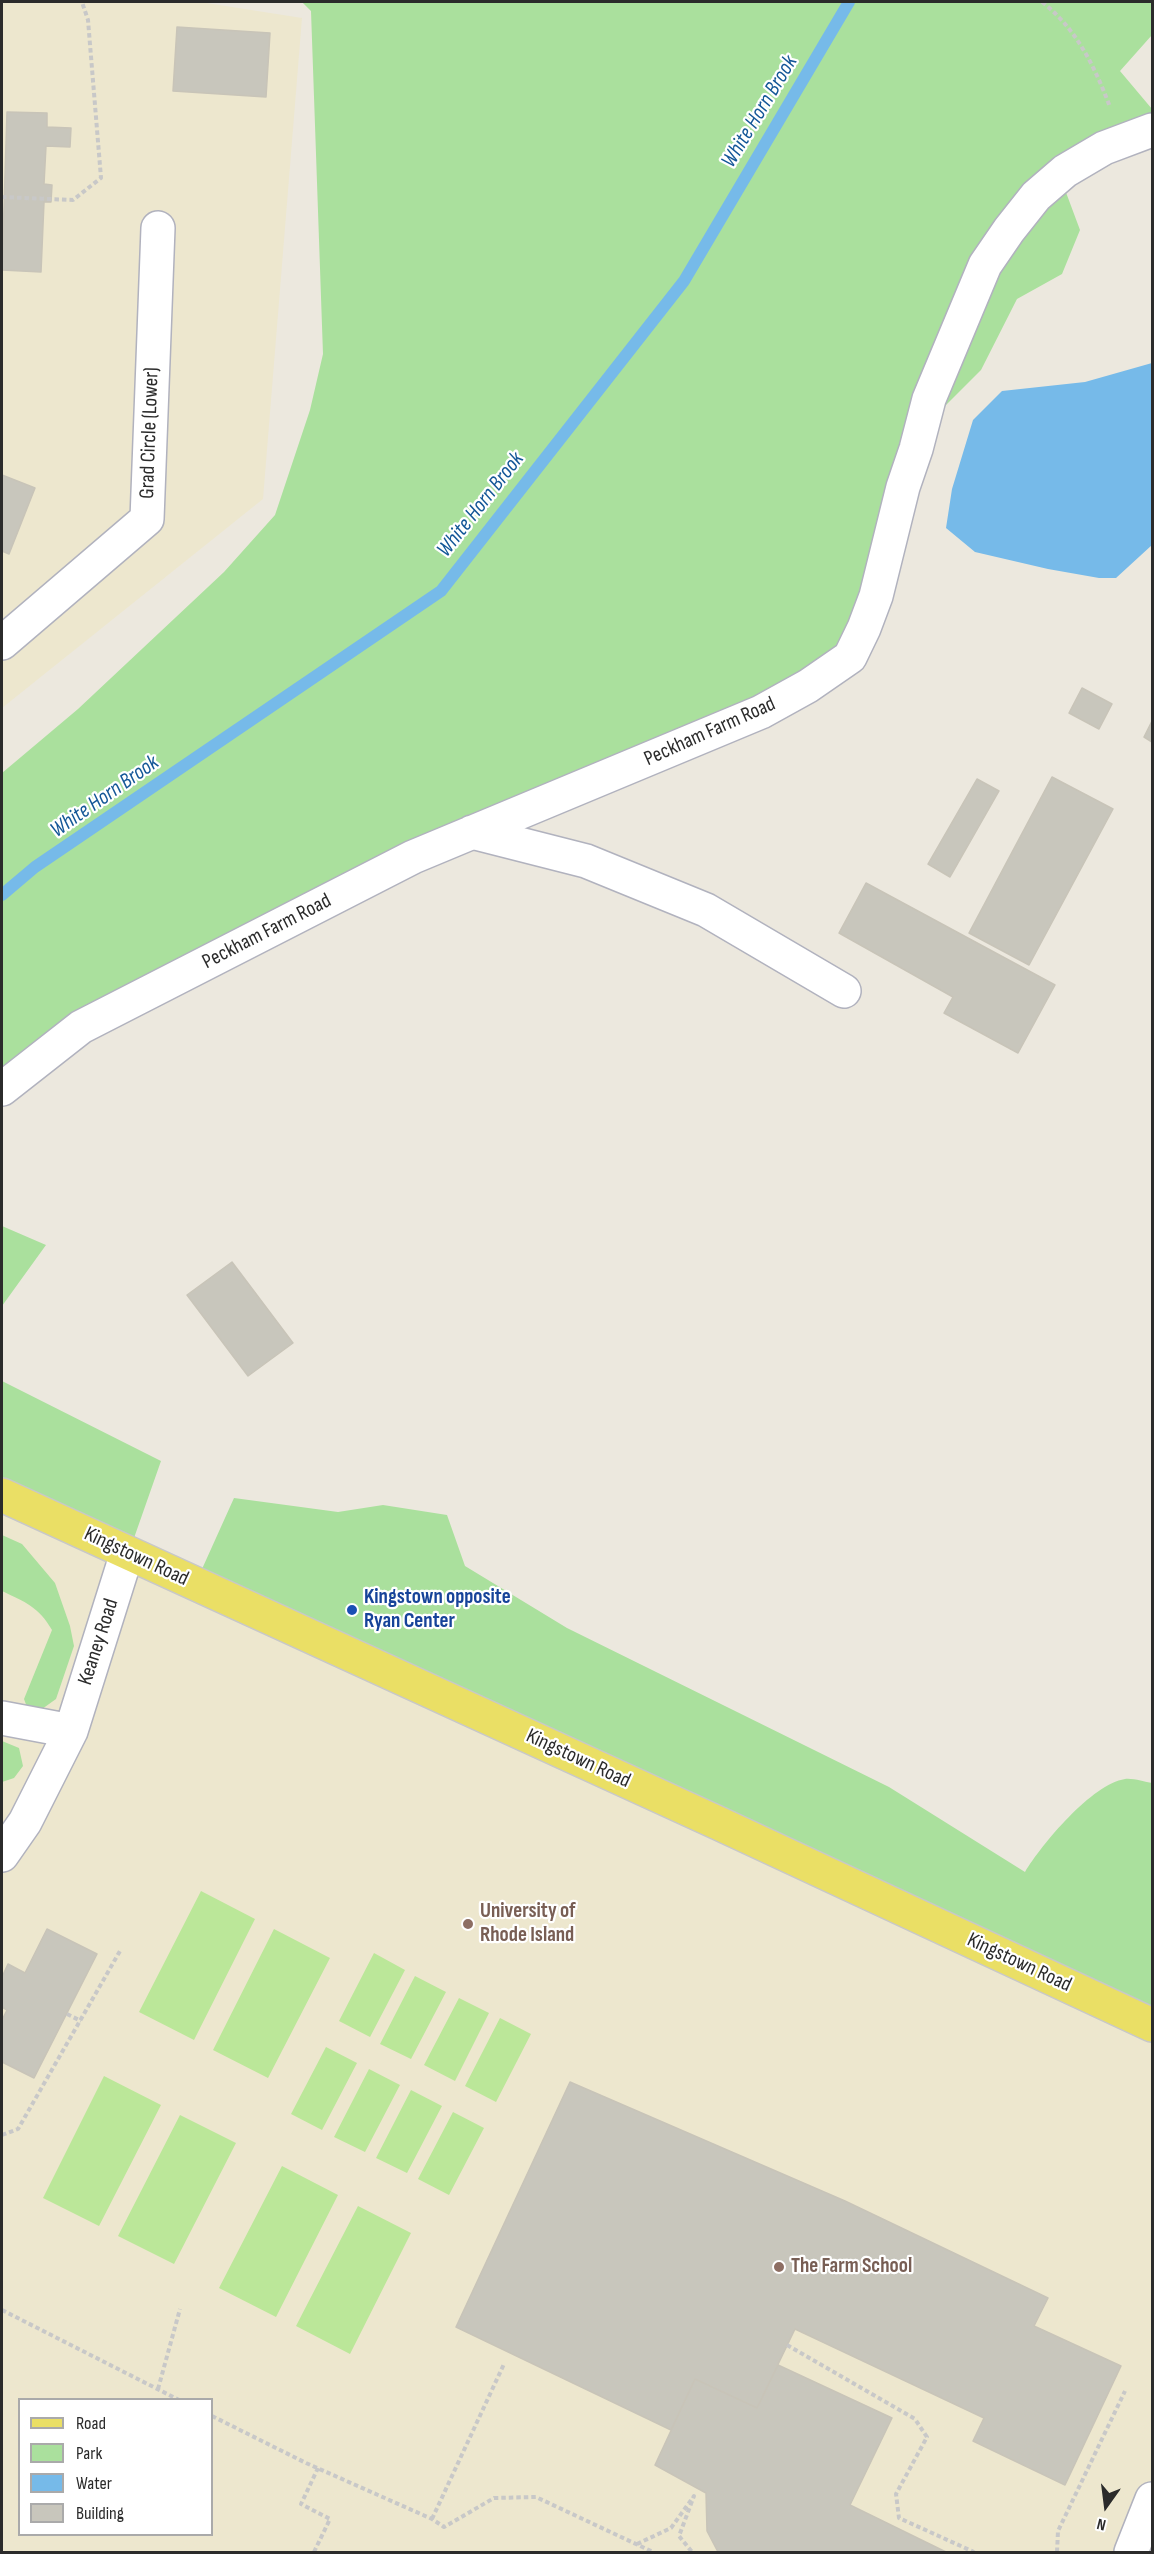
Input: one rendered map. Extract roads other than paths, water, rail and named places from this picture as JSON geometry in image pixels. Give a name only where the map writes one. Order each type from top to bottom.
[{"type":"main road","name":"Kingstown Road","points":[[2,1495],[729,1828],[1152,2025]]},
{"type":"street","name":"Peckham Farm Road","points":[[2,1089],[81,1027],[413,857],[761,712],[808,686],[850,657],[876,596],[903,487],[929,399],[985,266],[1009,230],[1036,196],[1065,171],[1104,148],[1138,135]]},
{"type":"street","name":"Grad Circle (Lower)","points":[[2,643],[147,519],[158,228]]},
{"type":"street","points":[[472,832],[586,861],[706,910],[844,991]]},
{"type":"street","name":"Keaney Road","points":[[2,1855],[25,1822],[71,1731],[127,1553]]},
{"type":"street","points":[[2,1718],[71,1731]]},
{"type":"street","points":[[1131,2553],[1152,2499]]},
{"type":"water","points":[[1152,363],[1152,545],[1116,578],[1099,578],[1048,569],[975,552],[946,528],[952,489],[973,420],[1002,391],[1085,382]]},
{"type":"waterway","name":"White Horn Brook","points":[[2,895],[35,867],[441,591],[684,281],[849,2]]},
{"type":"place","name":"Kingstown opposite Ryan Center","points":[[352,1610]]},
{"type":"place","name":"University of Rhode Island","points":[[468,1924]]},
{"type":"place","name":"The Farm School","points":[[779,2267]]}]
